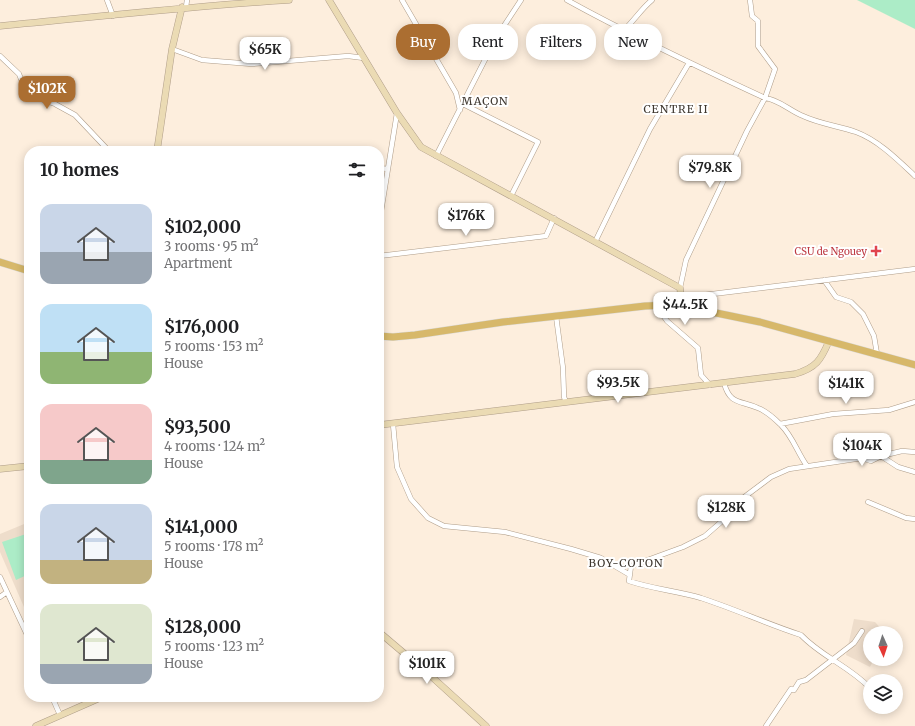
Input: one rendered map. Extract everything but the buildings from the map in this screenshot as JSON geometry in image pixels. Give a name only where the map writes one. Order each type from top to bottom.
[{"type":"main road","points":[[0,262],[24,269]]},
{"type":"main road","points":[[384,336],[415,335],[556,316],[663,305],[682,306],[760,322],[915,365]]},
{"type":"street","points":[[107,0],[113,16]]},
{"type":"street","points":[[158,146],[172,49],[187,0]]},
{"type":"street","points":[[0,26],[113,16],[228,3],[289,0]]},
{"type":"street","points":[[329,0],[397,113],[421,147],[554,218],[680,288]]},
{"type":"street","points":[[402,0],[456,93],[460,110]]},
{"type":"street","points":[[436,156],[496,38],[520,0]]},
{"type":"street","points":[[567,0],[610,24]]},
{"type":"street","points":[[631,24],[642,8],[652,0]]},
{"type":"street","points":[[682,306],[680,288],[686,260],[747,131],[765,98],[775,69],[758,46],[758,21],[752,16],[750,0]]},
{"type":"street","points":[[172,49],[202,60],[252,64],[348,56],[364,58]]},
{"type":"street","points":[[662,50],[765,98],[773,99],[790,111],[808,119],[858,132],[900,161],[915,176]]},
{"type":"street","points":[[0,56],[19,74],[27,94],[55,104],[75,115],[104,146]]},
{"type":"street","points":[[595,242],[650,129],[689,63]]},
{"type":"street","points":[[463,104],[538,142],[511,196]]},
{"type":"street","points":[[384,193],[397,113]]},
{"type":"street","points":[[384,169],[388,169]]},
{"type":"street","points":[[384,255],[546,236],[554,218]]},
{"type":"street","points":[[680,298],[915,269]]},
{"type":"street","points":[[824,280],[836,297],[851,302],[863,314],[874,336],[877,354]]},
{"type":"street","points":[[663,305],[662,314],[667,321],[698,348],[701,375],[710,385]]},
{"type":"street","points":[[556,316],[563,368],[564,397],[566,402]]},
{"type":"street","points":[[384,425],[804,372],[821,360],[829,341]]},
{"type":"street","points":[[724,382],[727,394],[733,400],[759,408],[780,424],[793,439],[801,457],[808,466]]},
{"type":"street","points":[[780,424],[833,414],[888,410],[915,402]]},
{"type":"street","points":[[393,424],[397,468],[411,498],[428,518],[444,526],[505,532],[571,548],[600,558],[630,575]]},
{"type":"street","points":[[863,681],[834,659],[828,658],[813,648],[801,635],[701,598],[672,590],[647,587],[629,581],[631,566],[705,536],[736,509],[739,501],[771,477],[789,469],[862,458],[871,460],[902,451],[915,452]]},
{"type":"street","points":[[881,456],[898,468],[915,472]]},
{"type":"street","points":[[0,470],[24,467]]},
{"type":"street","points":[[868,502],[906,518],[915,519]]},
{"type":"street","points":[[0,577],[24,628]]},
{"type":"street","points":[[0,597],[7,592]]},
{"type":"street","points":[[766,726],[791,689],[794,690],[799,682],[806,680],[834,659],[854,642],[862,631]]},
{"type":"street","points":[[384,636],[486,726]]},
{"type":"street","points":[[54,702],[60,715]]},
{"type":"street","points":[[36,726],[90,702]]},
{"type":"shaded area","points":[[24,524],[24,607],[0,552],[0,534]]},
{"type":"shaded area","points":[[854,619],[875,622],[879,626],[863,626],[863,664],[846,655]]},
{"type":"green space","points":[[857,0],[915,0],[915,29]]},
{"type":"green space","points":[[24,535],[24,576],[16,580],[2,542]]},
{"type":"place","name":"CSU de Ngouey","points":[[876,251]]},
{"type":"district","name":"MAÇON","points":[[485,101]]},
{"type":"district","name":"CENTRE II","points":[[676,109]]},
{"type":"district","name":"BOY-COTON","points":[[626,563]]}]
